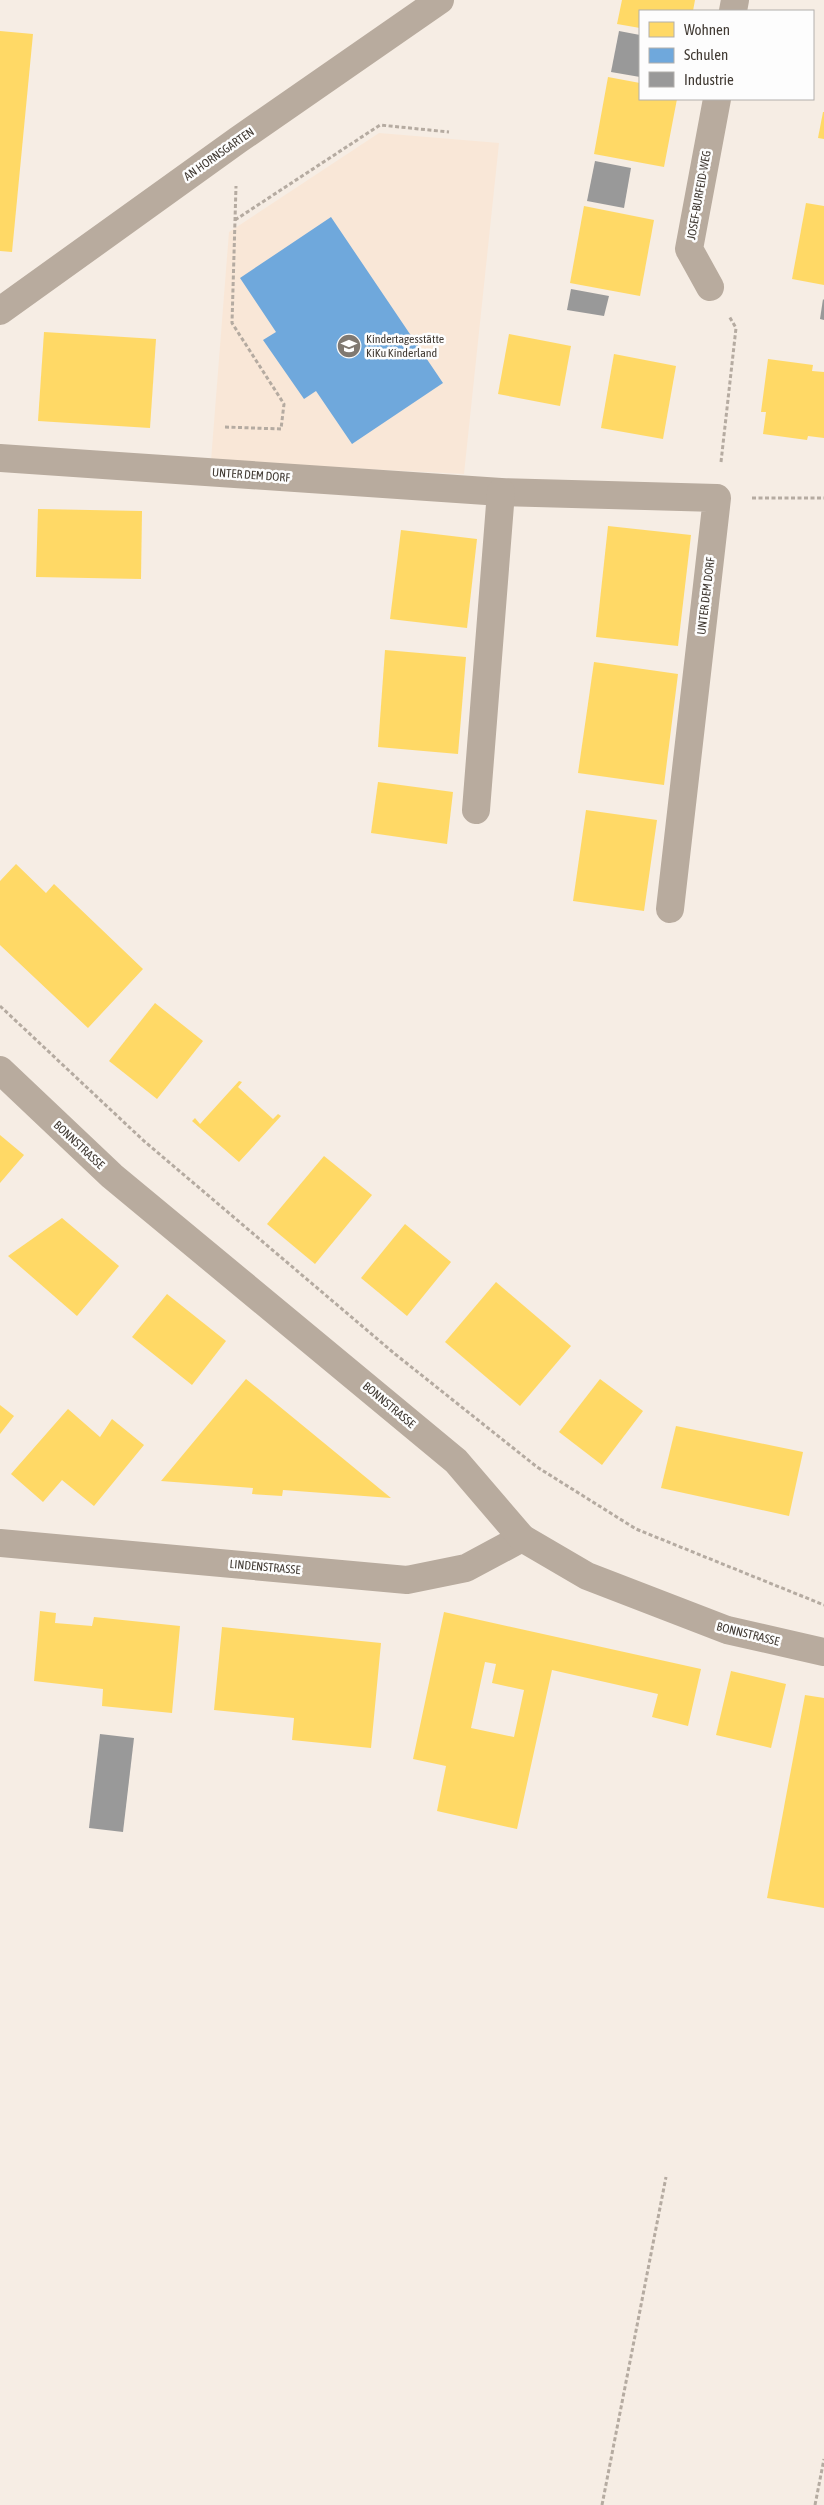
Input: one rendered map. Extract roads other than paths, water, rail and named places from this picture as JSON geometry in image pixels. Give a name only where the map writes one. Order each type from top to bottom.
[{"type":"street","name":"AN HORNSGARTEN","points":[[0,311],[238,140],[440,0]]},
{"type":"street","name":"JOSEF-BURFEID-WEG","points":[[710,288],[689,249],[717,100]]},
{"type":"street","name":"UNTER DEM DORF","points":[[0,458],[501,492],[717,498],[670,909]]},
{"type":"street","points":[[476,810],[501,492]]},
{"type":"street","name":"BONNSTRASSE","points":[[0,1070],[112,1176],[456,1461],[522,1538],[587,1576],[727,1630],[824,1652]]},
{"type":"street","name":"LINDENSTRASSE","points":[[0,1543],[407,1580],[466,1568],[522,1538]]},
{"type":"place","name":"Kindertagesstätte KiKu Kinderland","points":[[349,346]]}]
